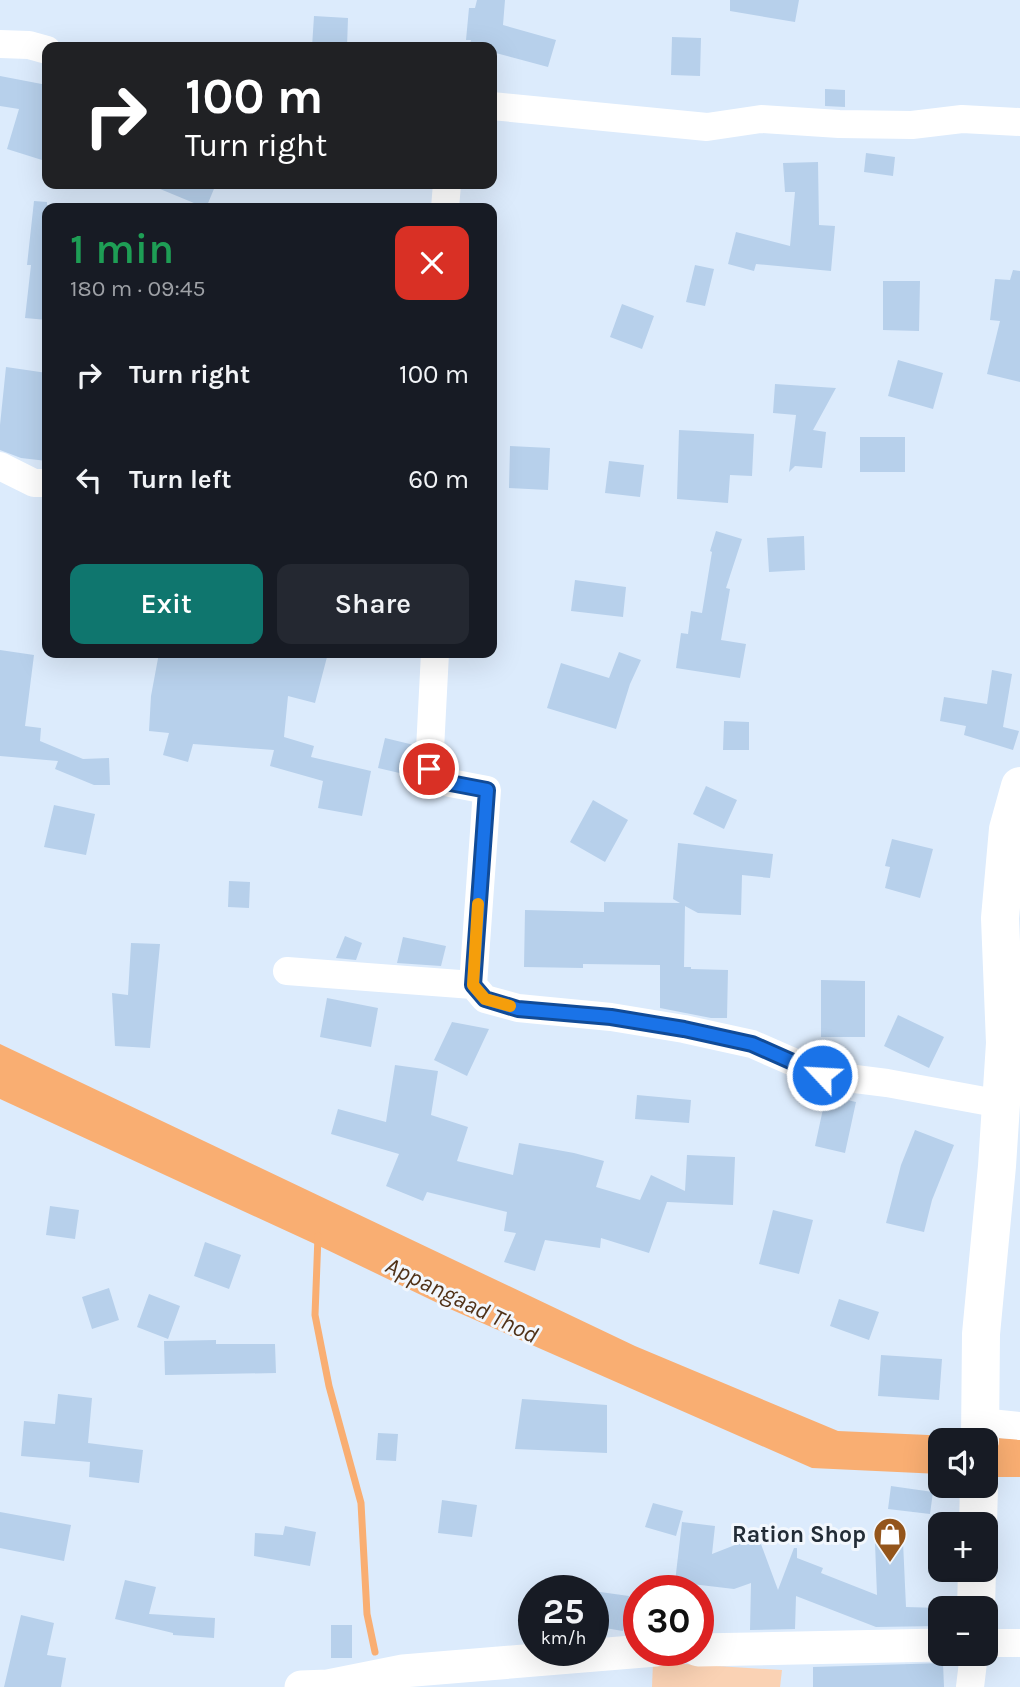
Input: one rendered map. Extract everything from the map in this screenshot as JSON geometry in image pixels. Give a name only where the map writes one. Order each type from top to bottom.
[{"type":"main road","points":[[980,1428],[981,1334],[1012,1006],[1008,830],[1020,786]]},
{"type":"street","points":[[0,44],[29,45],[42,49]]},
{"type":"street","points":[[497,106],[707,127],[761,119],[912,125],[962,119],[1020,122]]},
{"type":"street","points":[[0,466],[34,482],[42,483]]},
{"type":"street","points":[[435,658],[429,769],[445,782],[487,790],[473,985],[485,999],[518,1009],[611,1017],[684,1029],[752,1044],[822,1075],[887,1083],[1001,1104]]},
{"type":"street","points":[[287,971],[473,985]]},
{"type":"street","points":[[987,1428],[990,1423],[1020,1426]]},
{"type":"street","points":[[998,1643],[1020,1643]]},
{"type":"street","points":[[714,1650],[928,1645]]},
{"type":"street","points":[[319,1687],[403,1671],[623,1653]]},
{"type":"street","points":[[970,1687],[973,1666]]},
{"type":"shaded area","points":[[653,1666],[714,1666],[782,1670],[780,1687],[652,1687]]},
{"type":"water","name":"Appangaad Thod","points":[[0,1044],[635,1346],[838,1431],[928,1435],[928,1473],[812,1468],[450,1309],[0,1099]]},
{"type":"water","points":[[998,1438],[1020,1439],[1020,1477],[998,1477]]},
{"type":"building","points":[[477,0],[505,0],[503,25],[556,40],[548,67],[497,53],[497,42],[466,40],[469,8],[475,8]]},
{"type":"building","points":[[730,0],[799,0],[795,22],[730,11]]},
{"type":"building","points":[[314,16],[348,18],[347,42],[312,42]]},
{"type":"building","points":[[672,37],[701,38],[700,76],[671,75]]},
{"type":"building","points":[[0,76],[42,84],[42,160],[7,149],[19,109],[0,106]]},
{"type":"building","points":[[825,89],[845,90],[845,107],[825,106]]},
{"type":"building","points":[[866,153],[895,157],[893,176],[864,172]]},
{"type":"building","points":[[818,162],[819,225],[835,226],[831,271],[756,264],[754,271],[728,264],[736,232],[790,246],[795,192],[785,192],[783,163]]},
{"type":"building","points":[[160,189],[214,189],[208,203],[194,203]]},
{"type":"building","points":[[34,201],[47,202],[42,203],[42,320],[25,318],[31,265],[27,265]]},
{"type":"building","points":[[695,265],[714,269],[705,306],[686,302]]},
{"type":"building","points":[[1013,270],[1020,271],[1020,382],[987,374],[1000,321],[990,320],[995,279],[1010,280]]},
{"type":"building","points":[[883,281],[920,281],[919,331],[883,330]]},
{"type":"building","points":[[622,304],[654,316],[642,349],[610,337]]},
{"type":"building","points":[[898,360],[943,373],[933,409],[888,396]]},
{"type":"building","points":[[6,367],[42,372],[42,460],[21,458],[0,450]]},
{"type":"building","points":[[775,384],[836,388],[813,430],[826,432],[822,468],[795,466],[789,472],[796,415],[773,413]]},
{"type":"building","points":[[679,430],[754,434],[752,476],[730,475],[728,503],[677,499]]},
{"type":"building","points":[[860,437],[905,437],[905,472],[860,472]]},
{"type":"building","points":[[510,446],[550,448],[548,490],[509,488]]},
{"type":"building","points":[[609,461],[644,465],[640,497],[605,493]]},
{"type":"building","points":[[716,531],[742,539],[726,588],[730,589],[721,640],[746,644],[740,678],[676,668],[681,633],[688,634],[691,611],[702,613],[712,552],[710,551]]},
{"type":"building","points":[[804,536],[805,570],[769,572],[767,538]]},
{"type":"building","points":[[575,580],[626,587],[623,617],[571,611]]},
{"type":"building","points":[[0,650],[34,655],[25,726],[41,728],[40,741],[83,759],[109,758],[110,785],[94,785],[55,769],[58,761],[0,756]]},
{"type":"building","points":[[619,652],[641,660],[630,684],[616,729],[547,708],[561,663],[609,678]]},
{"type":"building","points":[[158,658],[327,658],[315,703],[288,696],[284,737],[314,746],[311,757],[371,771],[362,816],[318,808],[323,781],[270,766],[274,750],[193,744],[188,762],[163,755],[169,733],[149,731],[151,696]]},
{"type":"building","points":[[992,670],[1012,674],[1003,727],[1019,731],[1013,750],[964,735],[966,726],[940,721],[944,697],[987,704]]},
{"type":"building","points":[[724,721],[749,722],[749,750],[723,750]]},
{"type":"building","points":[[385,738],[414,745],[408,775],[378,768]]},
{"type":"building","points":[[706,786],[737,800],[724,829],[693,814]]},
{"type":"building","points":[[593,800],[628,820],[605,862],[570,842]]},
{"type":"building","points":[[54,805],[95,814],[86,855],[44,847]]},
{"type":"building","points":[[892,839],[933,849],[920,898],[885,888],[890,867],[885,866]]},
{"type":"building","points":[[678,843],[773,854],[770,878],[742,875],[741,915],[698,913],[685,906],[684,967],[728,970],[727,1018],[711,1018],[660,1008],[660,965],[583,964],[583,968],[524,967],[525,910],[604,912],[604,902],[680,903],[673,899]]},
{"type":"building","points":[[229,881],[250,882],[249,908],[228,907]]},
{"type":"building","points":[[345,936],[362,943],[356,960],[336,958]]},
{"type":"building","points":[[403,937],[446,946],[441,966],[397,963]]},
{"type":"building","points":[[131,943],[160,944],[150,1048],[115,1046],[112,993],[128,995]]},
{"type":"building","points":[[821,980],[865,981],[865,1037],[821,1037]]},
{"type":"building","points":[[327,998],[378,1008],[371,1047],[320,1037]]},
{"type":"building","points":[[898,1015],[944,1037],[929,1068],[884,1046]]},
{"type":"building","points":[[452,1022],[489,1029],[467,1076],[434,1060]]},
{"type":"building","points":[[395,1065],[438,1071],[431,1115],[468,1127],[457,1161],[513,1175],[519,1143],[574,1153],[604,1161],[596,1187],[640,1200],[651,1175],[685,1191],[687,1155],[735,1157],[733,1205],[667,1202],[649,1253],[601,1238],[600,1248],[545,1240],[535,1271],[504,1262],[516,1233],[504,1231],[507,1212],[427,1192],[423,1201],[386,1186],[399,1154],[331,1134],[338,1109],[386,1122]]},
{"type":"building","points":[[637,1095],[691,1100],[689,1123],[635,1119]]},
{"type":"building","points":[[826,1095],[856,1102],[845,1153],[815,1146]]},
{"type":"building","points":[[915,1130],[954,1145],[932,1200],[924,1232],[886,1223],[901,1165]]},
{"type":"building","points":[[50,1206],[79,1210],[75,1239],[46,1235]]},
{"type":"building","points":[[773,1210],[813,1220],[799,1274],[759,1264]]},
{"type":"building","points":[[205,1242],[241,1255],[229,1289],[194,1276]]},
{"type":"building","points":[[109,1288],[119,1320],[92,1329],[82,1297]]},
{"type":"building","points":[[149,1294],[180,1306],[168,1339],[137,1327]]},
{"type":"building","points":[[839,1299],[879,1312],[869,1340],[830,1326]]},
{"type":"building","points":[[216,1340],[216,1344],[275,1344],[276,1373],[165,1375],[164,1341]]},
{"type":"building","points":[[881,1355],[942,1359],[939,1400],[878,1396]]},
{"type":"building","points":[[58,1394],[92,1398],[88,1443],[143,1450],[139,1483],[89,1477],[90,1462],[21,1456],[24,1421],[55,1424]]},
{"type":"building","points":[[522,1399],[607,1405],[607,1453],[515,1449]]},
{"type":"building","points":[[378,1433],[398,1434],[396,1461],[376,1460]]},
{"type":"building","points":[[891,1486],[928,1491],[928,1498],[932,1498],[928,1514],[888,1509]]},
{"type":"building","points":[[442,1500],[477,1505],[472,1537],[438,1533]]},
{"type":"building","points":[[653,1503],[683,1511],[676,1536],[645,1527]]},
{"type":"building","points":[[0,1512],[71,1525],[64,1561],[0,1548]]},
{"type":"building","points":[[682,1522],[715,1526],[712,1554],[758,1536],[778,1590],[794,1548],[797,1548],[797,1558],[823,1568],[821,1573],[877,1595],[875,1543],[903,1542],[906,1607],[928,1608],[928,1626],[876,1627],[796,1596],[795,1629],[750,1630],[751,1583],[734,1589],[714,1587],[714,1575],[676,1575]]},
{"type":"building","points":[[285,1526],[316,1532],[310,1566],[254,1556],[255,1533],[283,1535]]},
{"type":"building","points":[[125,1580],[156,1587],[149,1614],[215,1618],[214,1638],[173,1635],[115,1619]]},
{"type":"building","points":[[609,1593],[623,1595],[623,1631],[609,1629]]},
{"type":"building","points":[[21,1615],[54,1623],[47,1655],[66,1658],[61,1687],[4,1687]]},
{"type":"building","points":[[331,1625],[352,1625],[352,1658],[331,1658]]},
{"type":"building","points":[[928,1663],[928,1666],[943,1666],[944,1687],[813,1687],[813,1667]]},
{"type":"waterway","points":[[318,1236],[315,1315],[329,1386],[361,1503],[367,1614],[375,1652]]},
{"type":"slow traffic","points":[[478,904],[473,985],[485,999],[510,1006]]},
{"type":"place","name":"Ration Shop","points":[[890,1564]]},
{"type":"route","points":[[429,769],[445,782],[487,790],[473,985],[485,999],[518,1009],[611,1017],[752,1044],[822,1075]]}]
